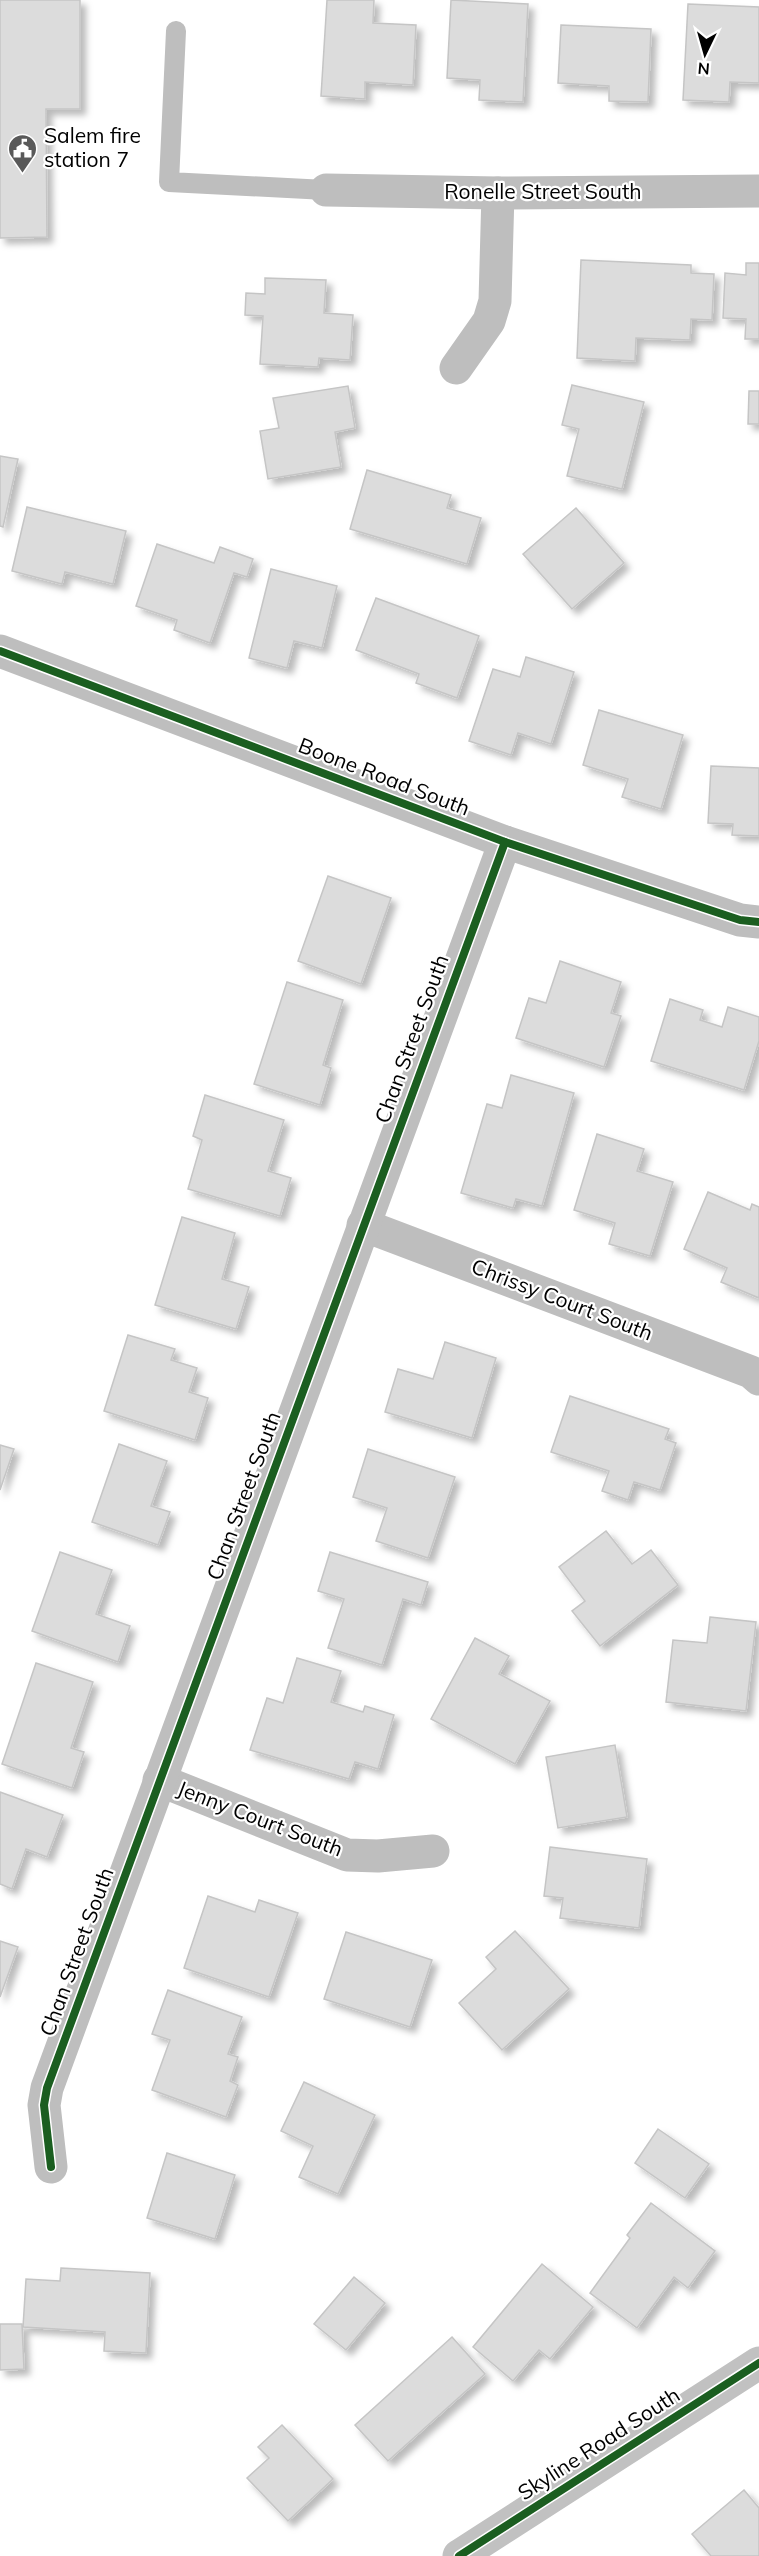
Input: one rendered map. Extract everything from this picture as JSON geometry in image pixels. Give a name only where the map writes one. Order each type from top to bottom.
[{"type":"main road","name":"Skyline Road South","points":[[459,2556],[759,2362]]},
{"type":"street","name":"Ronelle Street South","points":[[326,190],[498,193],[759,191]]},
{"type":"street","points":[[456,368],[489,321],[495,301],[498,193]]},
{"type":"street","name":"Boone Road South","points":[[0,651],[505,842],[740,920],[759,922]]},
{"type":"street","name":"Chan Street South","points":[[51,2167],[44,2105],[47,2088],[505,842]]},
{"type":"street","name":"Chrissy Court South","points":[[363,1225],[740,1368],[759,1379]]},
{"type":"street","name":"Jenny Court South","points":[[159,1780],[347,1855],[378,1856],[433,1851]]},
{"type":"lane","points":[[176,31],[169,182],[326,190]]},
{"type":"building","name":"Salem fire station 7","points":[[0,0],[80,0],[80,109],[46,109],[47,237],[0,238]]},
{"type":"building","points":[[327,0],[374,0],[373,23],[416,25],[413,85],[365,82],[365,99],[321,96]]},
{"type":"building","points":[[451,0],[528,4],[523,102],[479,100],[480,80],[447,78]]},
{"type":"building","points":[[688,4],[759,7],[759,83],[730,82],[729,102],[683,100]]},
{"type":"building","points":[[561,25],[651,29],[648,102],[609,101],[609,86],[558,83]]},
{"type":"building","points":[[581,260],[691,265],[691,273],[714,274],[712,320],[691,319],[690,340],[636,338],[635,361],[577,358]]},
{"type":"building","points":[[746,263],[759,263],[759,339],[745,339],[746,319],[723,318],[725,273],[746,275]]},
{"type":"building","points":[[265,278],[326,280],[324,313],[353,315],[350,360],[319,358],[318,367],[260,364],[263,316],[245,315],[246,293],[265,294]]},
{"type":"building","points":[[572,385],[644,402],[622,489],[567,476],[579,429],[562,425]]},
{"type":"building","points":[[348,386],[355,428],[335,432],[341,467],[268,479],[260,431],[279,428],[273,398]]},
{"type":"building","points":[[749,391],[759,391],[759,424],[748,424]]},
{"type":"building","points":[[0,456],[18,459],[3,527],[0,526]]},
{"type":"building","points":[[367,470],[451,495],[447,508],[481,518],[467,564],[350,529]]},
{"type":"building","points":[[27,507],[126,531],[113,584],[65,572],[62,584],[12,571]]},
{"type":"building","points":[[576,508],[624,563],[572,609],[523,554]]},
{"type":"building","points":[[157,544],[214,563],[220,547],[253,559],[247,577],[234,573],[210,643],[174,630],[177,620],[136,606]]},
{"type":"building","points":[[271,569],[337,586],[322,648],[294,641],[287,668],[249,658]]},
{"type":"building","points":[[376,598],[479,636],[457,698],[416,683],[419,674],[356,650]]},
{"type":"building","points":[[526,657],[574,672],[551,744],[518,733],[511,755],[469,741],[493,669],[520,677]]},
{"type":"building","points":[[599,710],[683,735],[661,809],[622,797],[628,779],[583,765]]},
{"type":"building","points":[[711,766],[759,768],[759,836],[732,835],[733,824],[708,823]]},
{"type":"building","points":[[328,876],[391,898],[361,984],[298,961]]},
{"type":"building","points":[[560,961],[621,982],[611,1013],[621,1016],[604,1067],[516,1038],[529,998],[546,1003]]},
{"type":"building","points":[[287,982],[343,1000],[323,1065],[331,1068],[320,1105],[254,1084]]},
{"type":"building","points":[[670,999],[703,1010],[700,1020],[722,1027],[728,1007],[759,1017],[759,1041],[744,1090],[651,1061]]},
{"type":"building","points":[[511,1075],[574,1093],[542,1206],[516,1199],[513,1208],[461,1193],[487,1104],[502,1108]]},
{"type":"building","points":[[205,1095],[284,1120],[268,1171],[291,1178],[280,1216],[188,1189],[202,1140],[193,1136]]},
{"type":"building","points":[[597,1134],[644,1149],[637,1171],[673,1182],[650,1256],[609,1244],[615,1223],[574,1210]]},
{"type":"building","points":[[708,1192],[750,1210],[752,1204],[759,1207],[759,1298],[721,1282],[727,1268],[684,1249]]},
{"type":"building","points":[[182,1217],[235,1233],[222,1279],[249,1287],[236,1329],[155,1305]]},
{"type":"building","points":[[128,1335],[175,1349],[171,1360],[197,1368],[189,1392],[208,1398],[195,1440],[104,1411]]},
{"type":"building","points":[[445,1342],[496,1358],[472,1438],[385,1412],[398,1369],[433,1379]]},
{"type":"building","points":[[570,1396],[669,1429],[665,1439],[676,1443],[660,1490],[634,1482],[628,1500],[602,1491],[609,1471],[551,1452]]},
{"type":"building","points":[[119,1444],[167,1461],[151,1506],[170,1512],[158,1545],[92,1522]]},
{"type":"building","points":[[0,1445],[14,1449],[0,1490]]},
{"type":"building","points":[[368,1449],[455,1477],[428,1558],[376,1541],[387,1508],[353,1497]]},
{"type":"building","points":[[606,1531],[632,1564],[651,1550],[678,1585],[600,1646],[572,1611],[585,1601],[559,1567]]},
{"type":"building","points":[[60,1552],[112,1570],[96,1614],[130,1626],[118,1662],[32,1631]]},
{"type":"building","points":[[330,1552],[428,1582],[421,1605],[403,1599],[382,1665],[328,1648],[344,1599],[318,1591]]},
{"type":"building","points":[[710,1617],[756,1622],[746,1711],[666,1702],[673,1640],[707,1643]]},
{"type":"building","points":[[475,1638],[509,1656],[499,1674],[550,1701],[515,1764],[431,1719]]},
{"type":"building","points":[[297,1658],[341,1671],[331,1702],[363,1712],[365,1706],[394,1715],[378,1769],[355,1762],[349,1779],[250,1750],[267,1698],[283,1703]]},
{"type":"building","points":[[36,1663],[93,1682],[71,1748],[84,1752],[72,1788],[2,1764]]},
{"type":"building","points":[[615,1745],[627,1817],[558,1828],[546,1757]]},
{"type":"building","points":[[0,1792],[63,1815],[47,1857],[26,1849],[12,1889],[0,1884]]},
{"type":"building","points":[[550,1847],[647,1859],[639,1928],[560,1918],[563,1898],[544,1896]]},
{"type":"building","points":[[208,1896],[255,1912],[259,1900],[298,1913],[269,1997],[184,1968]]},
{"type":"building","points":[[515,1931],[569,1989],[502,2050],[459,2003],[496,1969],[486,1957]]},
{"type":"building","points":[[346,1932],[432,1960],[410,2027],[324,1999]]},
{"type":"building","points":[[0,1941],[18,1947],[0,1997]]},
{"type":"building","points":[[168,1990],[242,2017],[228,2054],[238,2057],[230,2081],[238,2085],[226,2117],[152,2090],[170,2040],[152,2034]]},
{"type":"building","points":[[304,2082],[375,2115],[338,2194],[299,2177],[313,2146],[281,2131]]},
{"type":"building","points":[[658,2129],[709,2164],[685,2198],[635,2163]]},
{"type":"building","points":[[167,2153],[235,2175],[215,2239],[147,2218]]},
{"type":"building","points":[[651,2203],[715,2251],[688,2288],[674,2277],[637,2328],[590,2293],[630,2238],[627,2235]]},
{"type":"building","points":[[542,2264],[593,2307],[550,2359],[539,2350],[513,2381],[473,2347]]},
{"type":"building","points":[[61,2268],[150,2273],[146,2353],[104,2351],[105,2332],[23,2327],[26,2279],[60,2281]]},
{"type":"building","points":[[354,2277],[385,2303],[346,2350],[314,2324]]},
{"type":"building","points":[[0,2324],[22,2324],[24,2369],[0,2370]]},
{"type":"building","points":[[452,2337],[485,2374],[388,2461],[355,2425]]},
{"type":"building","points":[[282,2425],[333,2479],[288,2521],[247,2478],[269,2458],[258,2447]]},
{"type":"building","points":[[744,2490],[759,2508],[759,2556],[711,2556],[692,2534]]},
{"type":"cycle path","points":[[0,651],[505,842],[740,920],[759,922]]},
{"type":"cycle path","points":[[51,2167],[44,2105],[47,2088],[505,842]]},
{"type":"cycle path","points":[[459,2556],[759,2363]]},
{"type":"place","name":"Salem fire station 7","points":[[23,174]]}]
